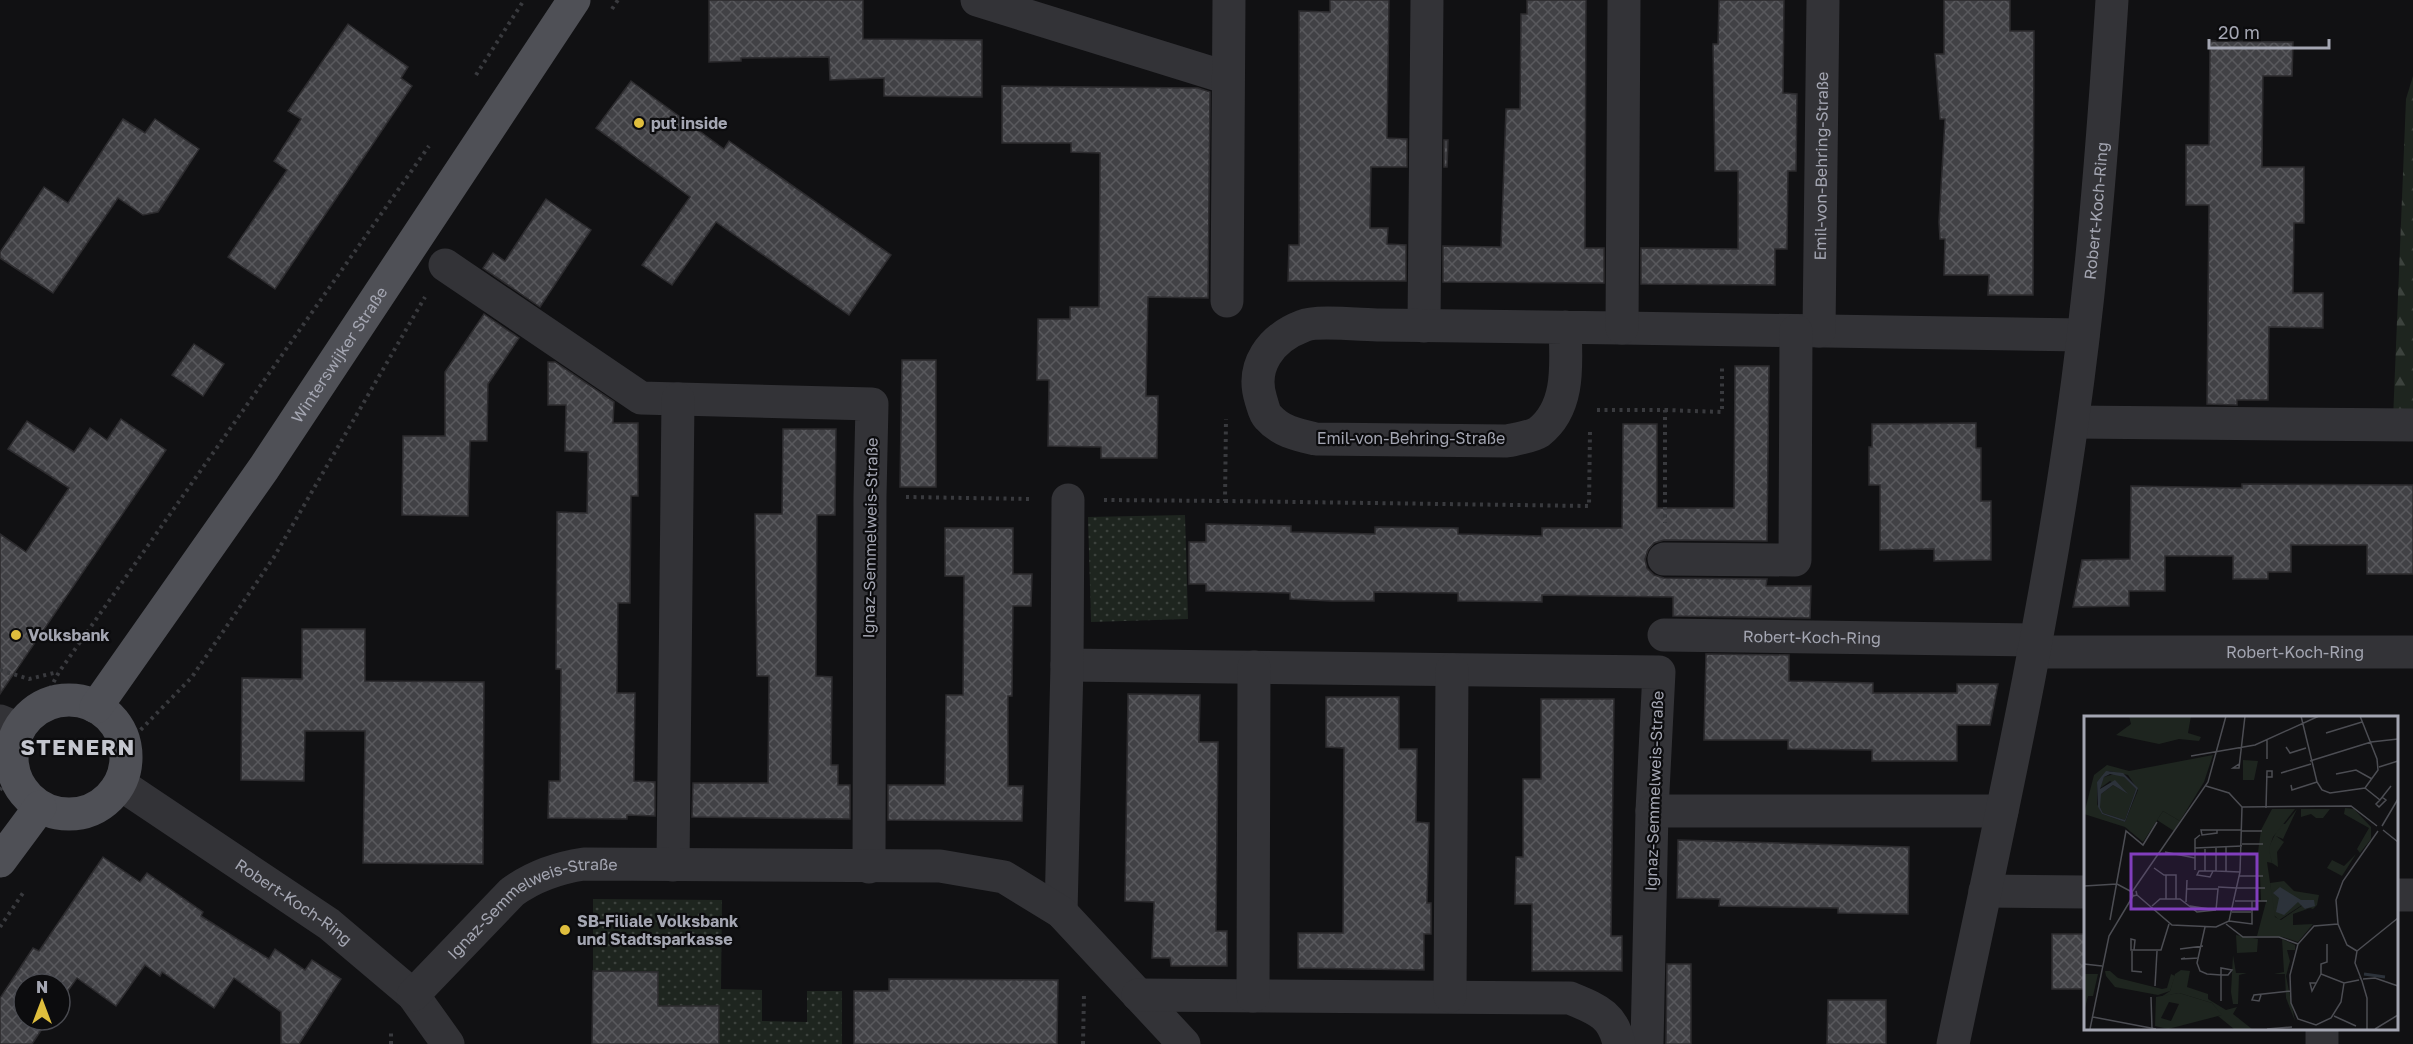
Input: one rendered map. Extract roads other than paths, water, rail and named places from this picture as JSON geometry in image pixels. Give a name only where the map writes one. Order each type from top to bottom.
[{"type":"main road","name":"Winterswijker Straße","points":[[96,707],[264,468],[574,0]]},
{"type":"main road","points":[[57,701],[77,701],[96,707],[110,717],[120,730],[125,746],[126,765],[120,784],[105,801],[85,812],[62,814],[40,807],[7,781],[19,719],[57,701]]},
{"type":"main road","points":[[0,861],[40,807]]},
{"type":"street","points":[[977,0],[1228,78]]},
{"type":"street","points":[[1227,301],[1229,0]]},
{"type":"street","points":[[1424,326],[1427,0]]},
{"type":"street","points":[[1622,328],[1624,0]]},
{"type":"street","name":"Emil-von-Behring-Straße","points":[[1808,331],[1823,0]]},
{"type":"street","name":"Robert-Koch-Ring","points":[[1953,1044],[2034,646],[2073,422],[2103,145],[2112,0]]},
{"type":"street","name":"Ignaz-Semmelweis-Straße","points":[[444,265],[641,398],[872,404],[869,867]]},
{"type":"street","name":"Emil-von-Behring-Straße","points":[[1566,327],[1566,380],[1557,409],[1538,432],[1507,441],[1316,439],[1284,430],[1266,416],[1259,393],[1259,368],[1268,349],[1284,335],[1305,324],[1566,327],[2083,335]]},
{"type":"street","points":[[1664,559],[1795,560],[1808,331]]},
{"type":"street","points":[[673,865],[678,399]]},
{"type":"street","points":[[2073,422],[2413,425]]},
{"type":"street","points":[[1061,912],[1067,665],[1068,500]]},
{"type":"street","name":"Robert-Koch-Ring","points":[[1664,635],[2034,646],[2413,652]]},
{"type":"street","name":"Ignaz-Semmelweis-Straße","points":[[1067,665],[1659,672],[1652,811],[1647,1044]]},
{"type":"street","points":[[1252,996],[1254,667]]},
{"type":"street","points":[[1450,996],[1452,670]]},
{"type":"street","name":"Robert-Koch-Ring","points":[[120,784],[329,924],[413,995],[448,1044]]},
{"type":"street","points":[[1652,811],[2002,811]]},
{"type":"street","name":"Ignaz-Semmelweis-Straße","points":[[413,995],[512,892],[530,879],[566,866],[584,864],[940,866],[1004,877],[1061,912],[1185,1044]]},
{"type":"street","points":[[1985,891],[2084,892]]},
{"type":"street","points":[[2398,895],[2413,896]]},
{"type":"street","points":[[1138,995],[1570,998],[1602,1012],[1617,1034],[1619,1044]]},
{"type":"place","name":"put inside","points":[[639,123]]},
{"type":"place","name":"Volksbank","points":[[16,635]]},
{"type":"place","name":"SB-Filiale Volksbank und Stadtsparkasse","points":[[565,930]]},
{"type":"district","name":"STENERN","points":[[78,746]]}]
